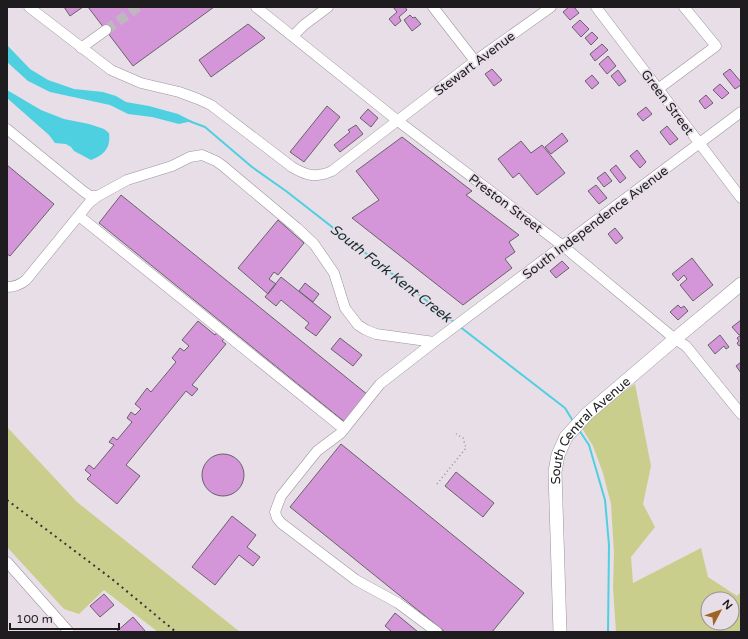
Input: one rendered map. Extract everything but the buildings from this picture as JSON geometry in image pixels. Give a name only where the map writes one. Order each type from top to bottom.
[{"type":"main road","name":"South Central Avenue","points":[[560,632],[555,472],[558,455],[566,437],[587,414],[675,338],[741,284]]},
{"type":"street","name":"Stewart Avenue","points":[[29,7],[111,70],[141,83],[179,92],[211,105],[292,167],[302,173],[311,175],[322,175],[332,171],[475,61],[551,7]]},
{"type":"street","name":"Preston Street","points":[[256,7],[398,121],[563,246],[686,346],[741,414]]},
{"type":"street","points":[[293,36],[304,25],[328,7]]},
{"type":"street","points":[[433,7],[475,61]]},
{"type":"street","name":"Green Street","points":[[596,7],[741,198]]},
{"type":"street","points":[[658,89],[716,46],[684,7]]},
{"type":"street","points":[[82,48],[106,30]]},
{"type":"street","name":"South Independence Avenue","points":[[437,632],[398,603],[356,580],[281,523],[275,512],[277,505],[292,482],[321,446],[334,438],[344,429],[380,384],[741,112]]},
{"type":"street","points":[[7,129],[90,196],[98,196]]},
{"type":"street","points":[[7,287],[20,285],[26,280],[89,203],[98,196],[127,180],[172,166],[190,156],[202,155],[223,166],[314,244],[334,273],[345,308],[358,325],[376,334],[434,342]]},
{"type":"street","points":[[79,216],[344,429]]},
{"type":"street","points":[[7,562],[69,632]]},
{"type":"path","points":[[437,484],[466,448],[463,438],[456,434]]},
{"type":"green space","points":[[635,384],[651,466],[643,504],[655,527],[631,557],[633,583],[701,548],[708,577],[729,591],[700,591],[700,631],[740,631],[741,592],[741,632],[616,632],[613,588],[614,553],[611,504],[603,473],[593,446],[582,428],[616,397]]},
{"type":"green space","points":[[7,427],[77,502],[240,632],[158,632],[104,590],[79,614],[64,609],[7,547]]},
{"type":"water","points":[[7,45],[30,69],[48,80],[74,89],[103,92],[116,96],[126,102],[149,106],[178,114],[192,121],[179,124],[152,117],[128,114],[110,105],[50,92],[28,81],[7,62]]},
{"type":"water","points":[[7,90],[41,110],[64,119],[89,124],[104,129],[109,133],[108,147],[100,156],[91,160],[74,151],[66,144],[55,143],[49,135],[7,98]]},
{"type":"waterway","name":"South Fork Kent Creek","points":[[189,121],[205,127],[252,167],[286,191],[454,322]]},
{"type":"waterway","name":"South Fork Kent Creek","points":[[459,326],[565,408],[573,421]]},
{"type":"waterway","name":"South Fork Kent Creek","points":[[579,430],[589,445],[605,500],[609,545],[608,632]]},
{"type":"tunnel","points":[[106,30],[138,7]]},
{"type":"railway","points":[[7,500],[112,579],[176,632]]}]
